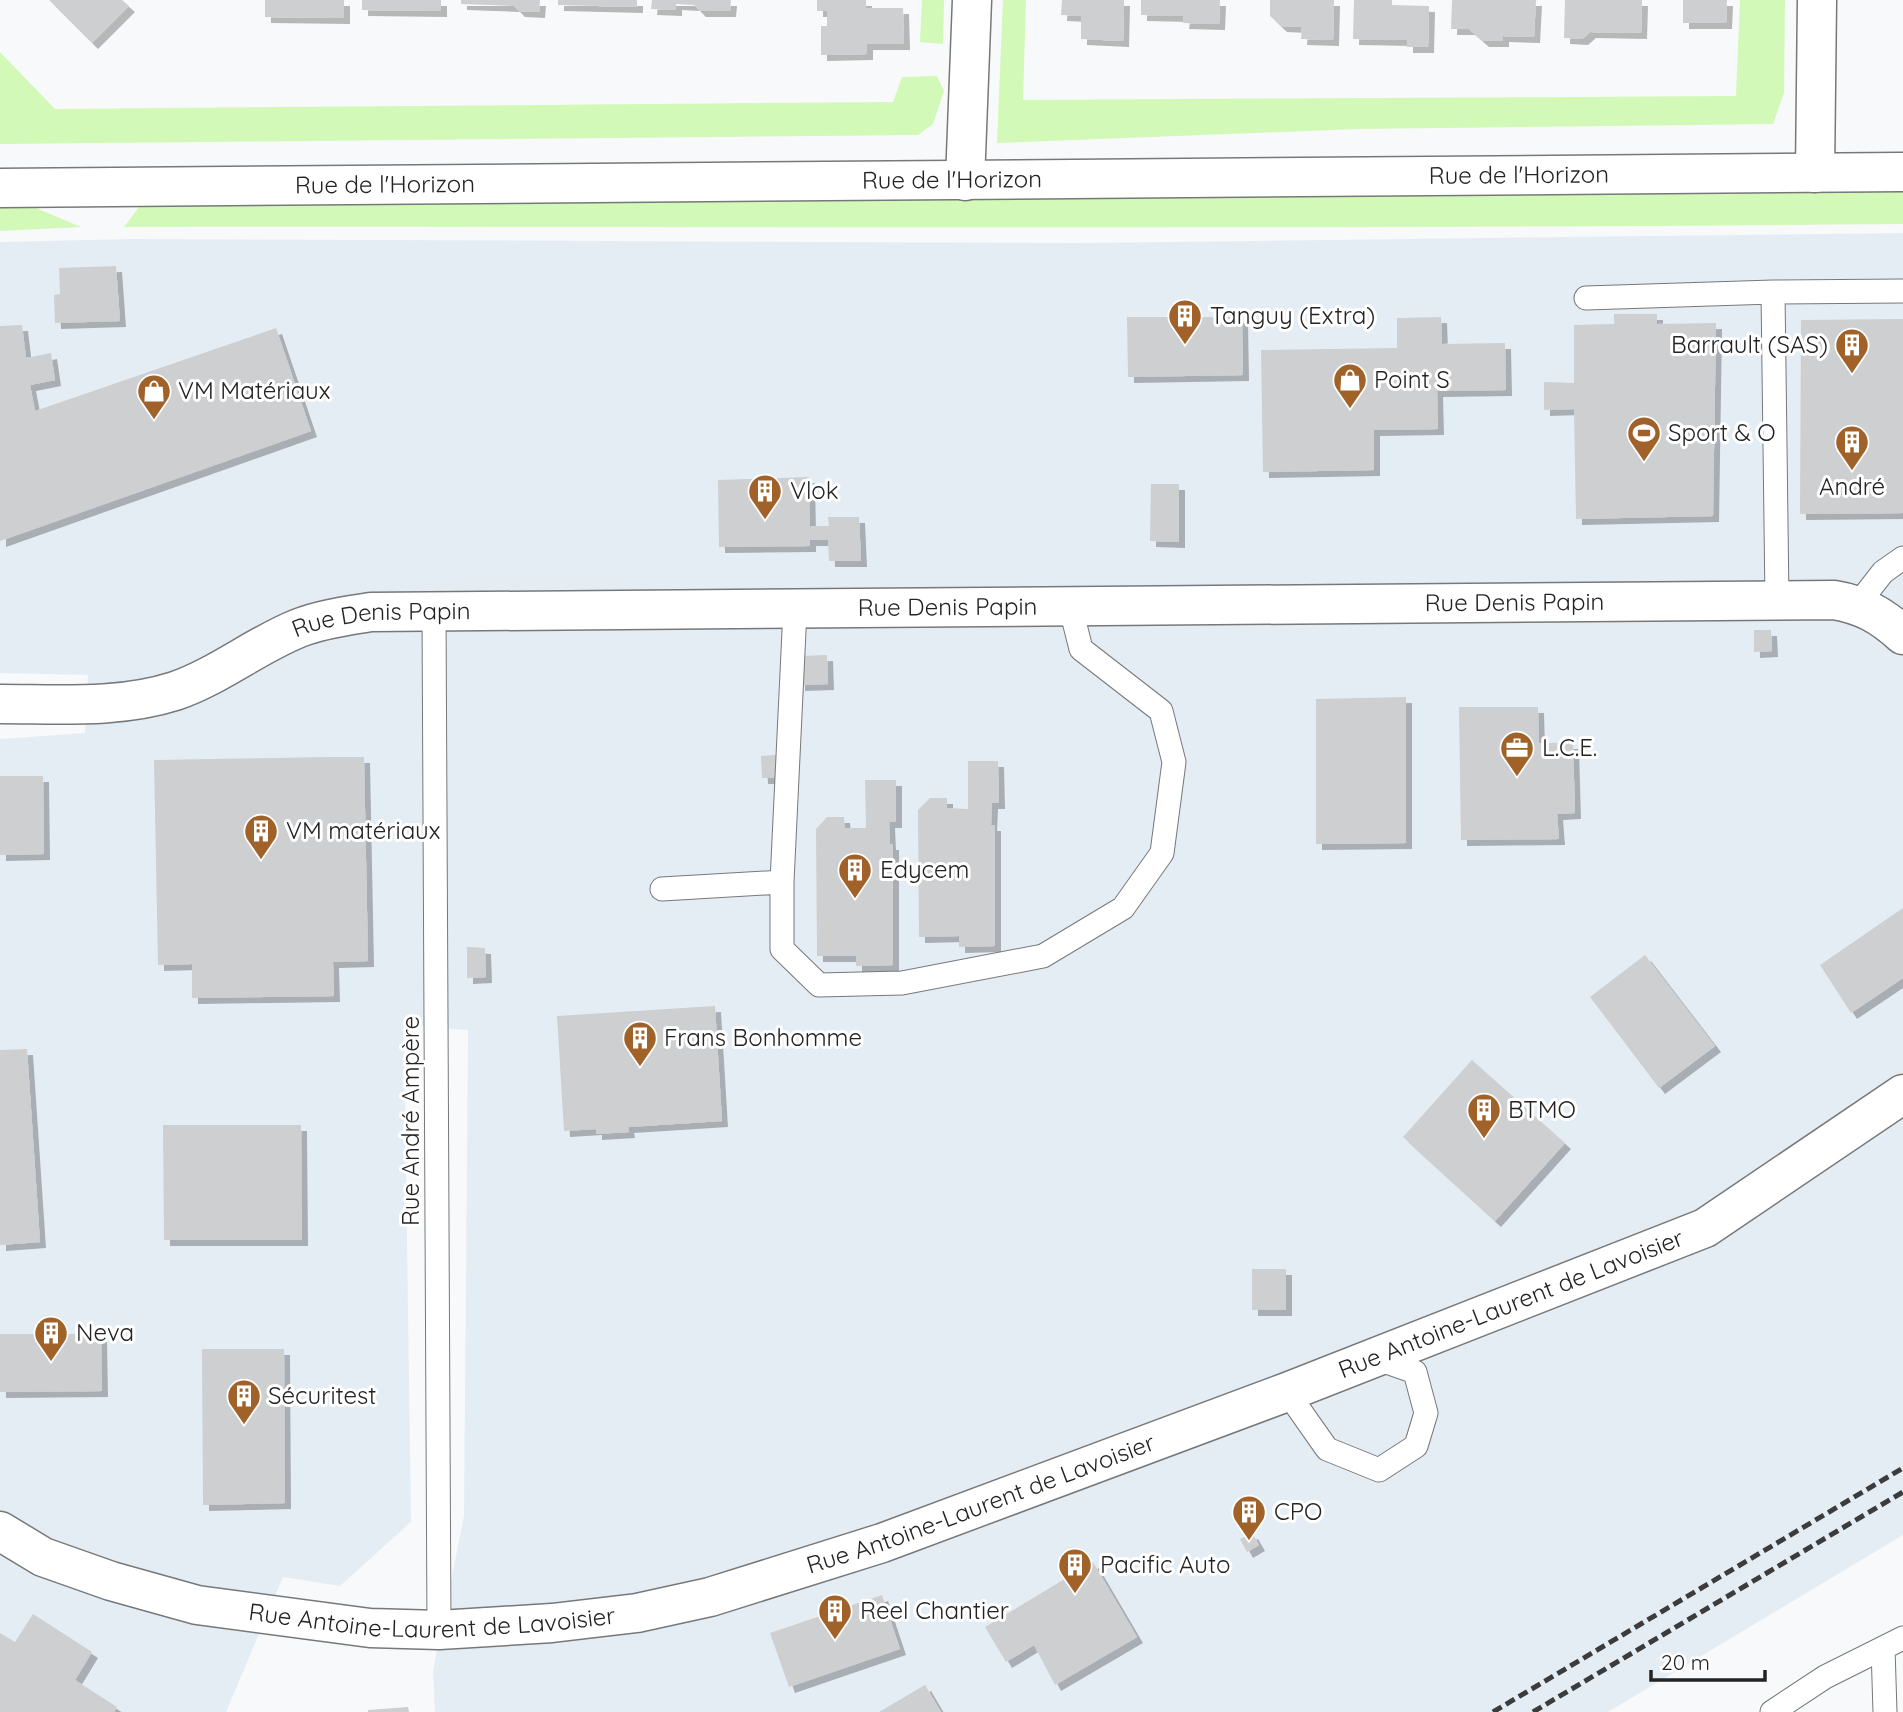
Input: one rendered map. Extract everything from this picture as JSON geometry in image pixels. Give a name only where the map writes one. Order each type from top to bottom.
[{"type":"street","points":[[965,181],[972,0]]},
{"type":"street","points":[[1815,173],[1817,0]]},
{"type":"street","name":"Rue de l'Horizon","points":[[0,188],[1903,172]]},
{"type":"street","name":"Rue Denis Papin","points":[[0,704],[111,703],[148,697],[176,690],[298,628],[327,619],[372,612],[1777,600],[1858,604],[1882,616],[1903,635]]},
{"type":"street","name":"Rue Antoine-Laurent de Lavoisier","points":[[0,1531],[43,1557],[111,1581],[197,1605],[370,1628],[439,1630],[552,1623],[637,1613],[710,1597],[882,1543],[1287,1392],[1705,1228],[1903,1094]]},
{"type":"lane","points":[[1586,298],[1903,291]]},
{"type":"lane","points":[[1773,292],[1777,600]]},
{"type":"lane","points":[[1858,604],[1883,572],[1903,558]]},
{"type":"lane","points":[[795,610],[782,881],[782,949],[819,985],[902,983],[1043,956],[1123,908],[1162,853],[1174,762],[1161,711],[1080,649],[1071,608]]},
{"type":"lane","name":"Rue André Ampère","points":[[435,611],[439,1630]]},
{"type":"lane","points":[[662,889],[782,881]]},
{"type":"lane","points":[[1287,1392],[1327,1449],[1379,1470],[1416,1446],[1426,1413],[1415,1372],[1375,1358]]},
{"type":"lane","points":[[1772,1712],[1825,1677],[1893,1643]]},
{"type":"lane","points":[[1885,1712],[1893,1643]]},
{"type":"shaded area","points":[[1903,233],[1903,1535],[1608,1712],[435,1712],[433,1671],[464,1516],[468,1030],[404,1025],[411,1522],[340,1586],[283,1577],[226,1712],[0,1712],[0,739],[85,733],[88,675],[0,673],[0,242],[132,239],[1079,243]]},
{"type":"green space","points":[[922,0],[944,0],[943,44],[920,42]]},
{"type":"green space","points":[[1003,0],[1026,0],[1023,100],[1736,96],[1740,0],[1785,0],[1784,93],[1773,124],[1357,129],[997,143]]},
{"type":"green space","points":[[0,52],[55,109],[893,102],[902,77],[937,76],[944,91],[933,124],[918,135],[0,144]]},
{"type":"green space","points":[[1363,192],[1903,192],[1903,224],[124,227],[139,207],[386,201]]},
{"type":"green space","points":[[0,208],[36,208],[81,227],[0,231]]},
{"type":"building","points":[[49,0],[122,0],[129,6],[92,43]]},
{"type":"building","points":[[265,0],[344,0],[344,18],[265,17]]},
{"type":"building","points":[[362,0],[441,0],[441,11],[362,10]]},
{"type":"building","points":[[461,0],[540,0],[539,12],[519,11],[514,6],[461,4]]},
{"type":"building","points":[[558,0],[637,0],[637,7],[558,5]]},
{"type":"building","points":[[652,0],[731,0],[730,11],[700,11],[694,5],[676,4],[676,10],[651,9]]},
{"type":"building","points":[[817,0],[866,0],[866,8],[903,8],[904,44],[867,44],[867,54],[821,55],[821,26],[827,26],[827,11],[817,11]]},
{"type":"building","points":[[1062,0],[1124,0],[1123,41],[1081,39],[1081,16],[1061,15]]},
{"type":"building","points":[[1141,0],[1220,0],[1219,24],[1183,23],[1184,16],[1141,15]]},
{"type":"building","points":[[1270,0],[1334,0],[1333,40],[1301,39],[1302,27],[1281,26],[1270,16]]},
{"type":"building","points":[[1354,0],[1392,0],[1392,5],[1429,6],[1428,47],[1407,47],[1407,40],[1353,39]]},
{"type":"building","points":[[1452,0],[1536,0],[1534,37],[1503,36],[1503,41],[1483,41],[1469,29],[1451,29]]},
{"type":"building","points":[[1565,0],[1642,0],[1641,33],[1590,32],[1582,39],[1564,38]]},
{"type":"building","points":[[1683,0],[1727,0],[1726,23],[1683,23]]},
{"type":"building","points":[[116,266],[120,321],[55,323],[54,295],[60,294],[59,268]]},
{"type":"building","name":"Sport & O","points":[[1614,314],[1657,314],[1657,324],[1716,323],[1713,516],[1576,519],[1574,409],[1544,410],[1544,382],[1574,383],[1574,325],[1614,324]]},
{"type":"building","name":"Tanguy (Extra)","points":[[1127,317],[1242,317],[1243,375],[1128,377]]},
{"type":"building","name":"Point S","points":[[1441,317],[1442,344],[1505,343],[1506,390],[1437,391],[1438,429],[1374,430],[1374,470],[1263,472],[1261,350],[1397,348],[1397,318]]},
{"type":"building","points":[[1903,319],[1903,513],[1800,514],[1801,320]]},
{"type":"building","name":"VM Matériaux","points":[[22,325],[26,358],[51,353],[55,380],[30,385],[35,411],[276,328],[311,431],[0,541],[0,326]]},
{"type":"building","name":"Vlok","points":[[809,477],[810,526],[829,526],[828,517],[859,517],[861,561],[829,561],[828,540],[810,540],[810,546],[719,547],[718,480]]},
{"type":"building","points":[[1151,484],[1179,484],[1179,542],[1150,541]]},
{"type":"building","points":[[1754,630],[1771,630],[1772,651],[1754,652]]},
{"type":"building","points":[[827,655],[828,684],[799,685],[799,656]]},
{"type":"building","points":[[1406,697],[1406,843],[1316,844],[1316,699]]},
{"type":"building","name":"L.C.E.","points":[[1459,707],[1538,707],[1539,743],[1573,743],[1575,813],[1557,814],[1559,839],[1461,840]]},
{"type":"building","points":[[776,755],[777,778],[762,778],[761,756]]},
{"type":"building","name":"VM matériaux","points":[[364,757],[368,961],[333,962],[334,996],[192,998],[192,964],[158,965],[154,760]]},
{"type":"building","points":[[968,761],[998,761],[999,803],[992,803],[991,825],[995,825],[995,946],[959,947],[959,936],[919,937],[918,810],[930,798],[947,798],[947,808],[968,809]]},
{"type":"building","points":[[0,776],[43,776],[44,854],[0,855]]},
{"type":"building","name":"Edycem","points":[[865,780],[896,780],[896,822],[889,822],[890,844],[893,844],[893,965],[856,966],[856,956],[817,956],[816,829],[827,817],[844,817],[845,828],[866,828]]},
{"type":"building","points":[[1903,908],[1903,978],[1851,1013],[1820,965]]},
{"type":"building","points":[[467,947],[485,948],[486,977],[467,978]]},
{"type":"building","points":[[1645,955],[1715,1046],[1659,1088],[1590,997]]},
{"type":"building","name":"Frans Bonhomme","points":[[715,1006],[722,1121],[628,1127],[629,1132],[596,1134],[596,1129],[564,1131],[557,1016]]},
{"type":"building","points":[[27,1049],[40,1242],[0,1245],[0,1050]]},
{"type":"building","name":"BTMO","points":[[1472,1060],[1565,1143],[1495,1221],[1403,1137]]},
{"type":"building","points":[[163,1125],[301,1125],[302,1240],[164,1240]]},
{"type":"building","points":[[1252,1269],[1286,1269],[1286,1310],[1252,1310]]},
{"type":"building","name":"Neva","points":[[0,1334],[101,1334],[102,1391],[0,1392]]},
{"type":"building","name":"Sécuritest","points":[[202,1349],[284,1349],[285,1503],[203,1505]]},
{"type":"building","name":"CPO","points":[[1252,1533],[1259,1545],[1247,1552],[1240,1539]]},
{"type":"building","name":"Pacific Auto","points":[[1093,1562],[1137,1637],[1055,1685],[1034,1645],[1006,1662],[985,1627]]},
{"type":"building","name":"Reel Chantier","points":[[882,1595],[900,1649],[789,1687],[770,1633]]},
{"type":"building","points":[[33,1614],[92,1652],[75,1680],[117,1707],[114,1712],[0,1712],[0,1633],[15,1642]]},
{"type":"building","points":[[925,1685],[941,1712],[879,1712]]},
{"type":"building","points":[[408,1707],[409,1712],[368,1712],[368,1710]]},
{"type":"railway","points":[[1493,1712],[1903,1468]]},
{"type":"railway","points":[[1533,1712],[1903,1492]]},
{"type":"place","name":"Tanguy (Extra)","points":[[1185,346]]},
{"type":"place","name":"Barrault (SAS)","points":[[1852,375]]},
{"type":"place","name":"Point S","points":[[1350,410]]},
{"type":"place","name":"VM Matériaux","points":[[154,421]]},
{"type":"place","name":"Sport & O","points":[[1644,463]]},
{"type":"place","name":"André","points":[[1852,472]]},
{"type":"place","name":"Vlok","points":[[765,521]]},
{"type":"place","name":"L.C.E.","points":[[1517,778]]},
{"type":"place","name":"VM matériaux","points":[[261,861]]},
{"type":"place","name":"Edycem","points":[[855,900]]},
{"type":"place","name":"Frans Bonhomme","points":[[640,1068]]},
{"type":"place","name":"BTMO","points":[[1484,1140]]},
{"type":"place","name":"Neva","points":[[51,1363]]},
{"type":"place","name":"Sécuritest","points":[[244,1426]]},
{"type":"place","name":"CPO","points":[[1249,1542]]},
{"type":"place","name":"Pacific Auto","points":[[1075,1595]]},
{"type":"place","name":"Reel Chantier","points":[[835,1641]]}]
